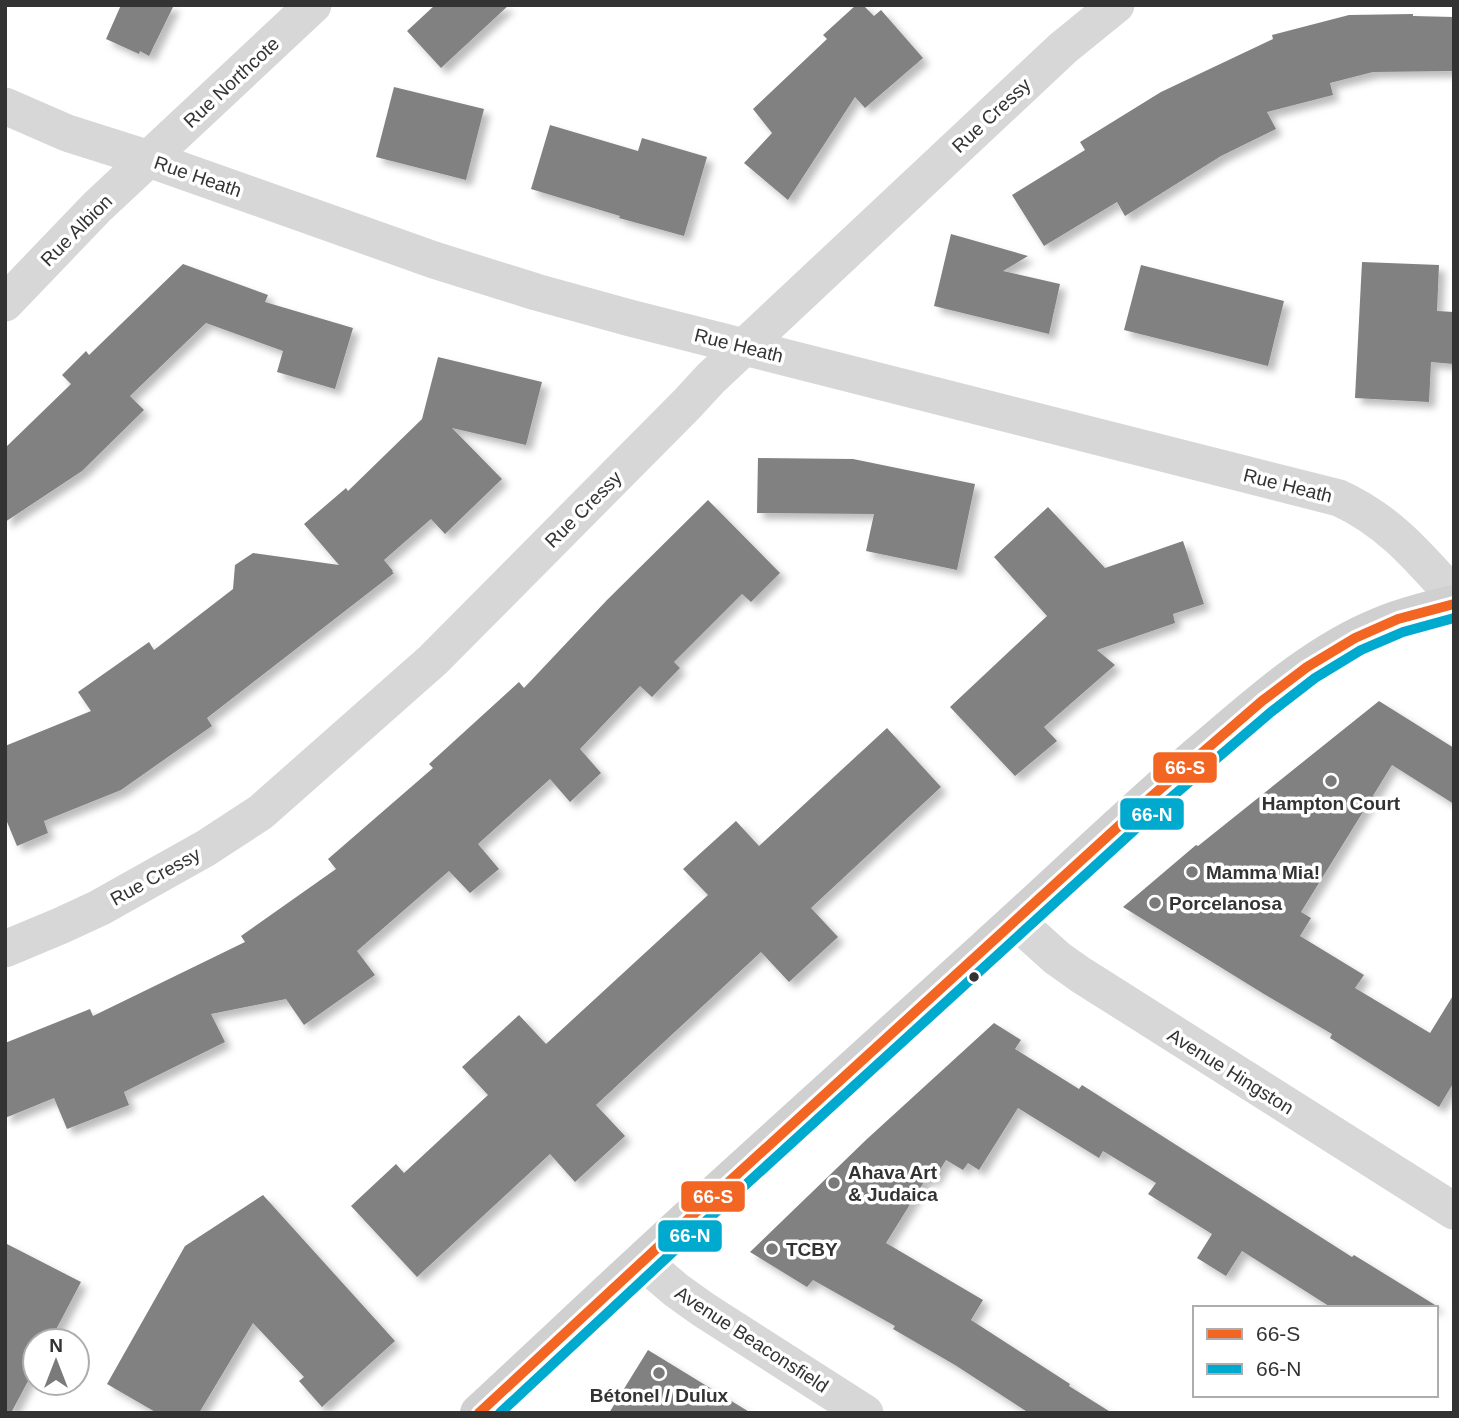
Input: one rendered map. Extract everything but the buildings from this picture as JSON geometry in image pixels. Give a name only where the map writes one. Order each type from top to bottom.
[{"type":"main road","points":[[479,1413],[1081,859],[1235,724],[1290,680],[1346,643],[1400,618],[1454,604]]},
{"type":"street","name":"Rue Northcote","points":[[149,159],[313,5]]},
{"type":"street","name":"Rue Cressy","points":[[5,949],[61,926],[140,886],[206,848],[261,811],[433,660],[744,346],[1063,48],[1116,5]]},
{"type":"street","name":"Rue Heath","points":[[5,106],[67,133],[536,292],[1339,498],[1362,508],[1383,523],[1454,596]]},
{"type":"street","name":"Rue Albion","points":[[5,303],[97,207],[149,159]]},
{"type":"street","name":"Avenue Hingston","points":[[1016,921],[1057,958],[1081,975],[1454,1211]]},
{"type":"street","name":"Avenue Beaconsfield","points":[[642,1261],[704,1310],[865,1413]]},
{"type":"transit line","name":"66-S","points":[[479,1413],[1144,803],[1262,701],[1307,667],[1355,638],[1398,619],[1454,604]]},
{"type":"transit line","name":"66-N","points":[[500,1413],[1153,813],[1271,712],[1315,678],[1361,650],[1403,632],[1454,618]]},
{"type":"place","name":"Hampton Court","points":[[1331,781]]},
{"type":"place","name":"Mamma Mia!","points":[[1192,872]]},
{"type":"place","name":"Porcelanosa","points":[[1155,903]]},
{"type":"place","name":"Ahava Art & Judaica","points":[[834,1183]]},
{"type":"place","name":"TCBY","points":[[772,1249]]},
{"type":"place","name":"Bétonel / Dulux","points":[[659,1373]]}]
